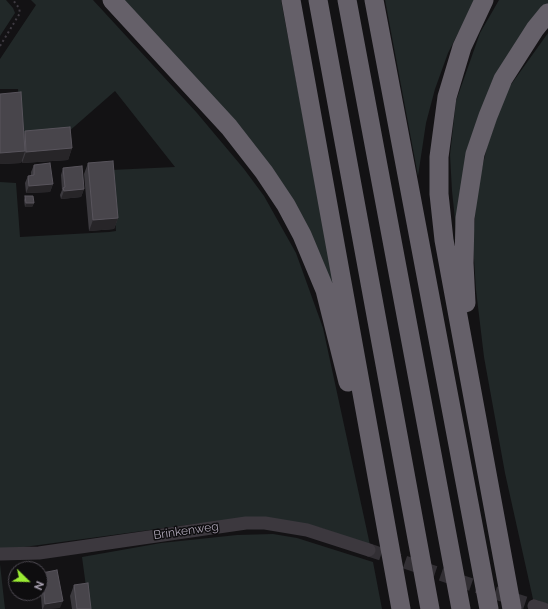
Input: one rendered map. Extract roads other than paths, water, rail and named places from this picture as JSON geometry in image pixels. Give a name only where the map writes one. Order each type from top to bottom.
[{"type":"highway","points":[[112,0],[183,76],[253,157],[275,187],[294,220],[325,290],[341,346],[354,408],[380,501]]},
{"type":"highway","points":[[291,0],[358,364],[380,501],[400,609]]},
{"type":"highway","points":[[318,0],[430,609]]},
{"type":"highway","points":[[347,0],[461,609]]},
{"type":"highway","points":[[374,0],[489,609]]},
{"type":"highway","points":[[484,0],[462,46],[454,70],[442,123],[439,158],[439,194],[441,218],[470,386],[512,609]]},
{"type":"highway","points":[[470,386],[464,262],[465,218],[475,154],[503,79],[535,29],[548,13]]},
{"type":"street","name":"Brinkenweg","points":[[0,554],[39,553],[246,523],[265,523],[307,530],[369,550]]},
{"type":"tunnel","points":[[369,550],[534,606]]}]
